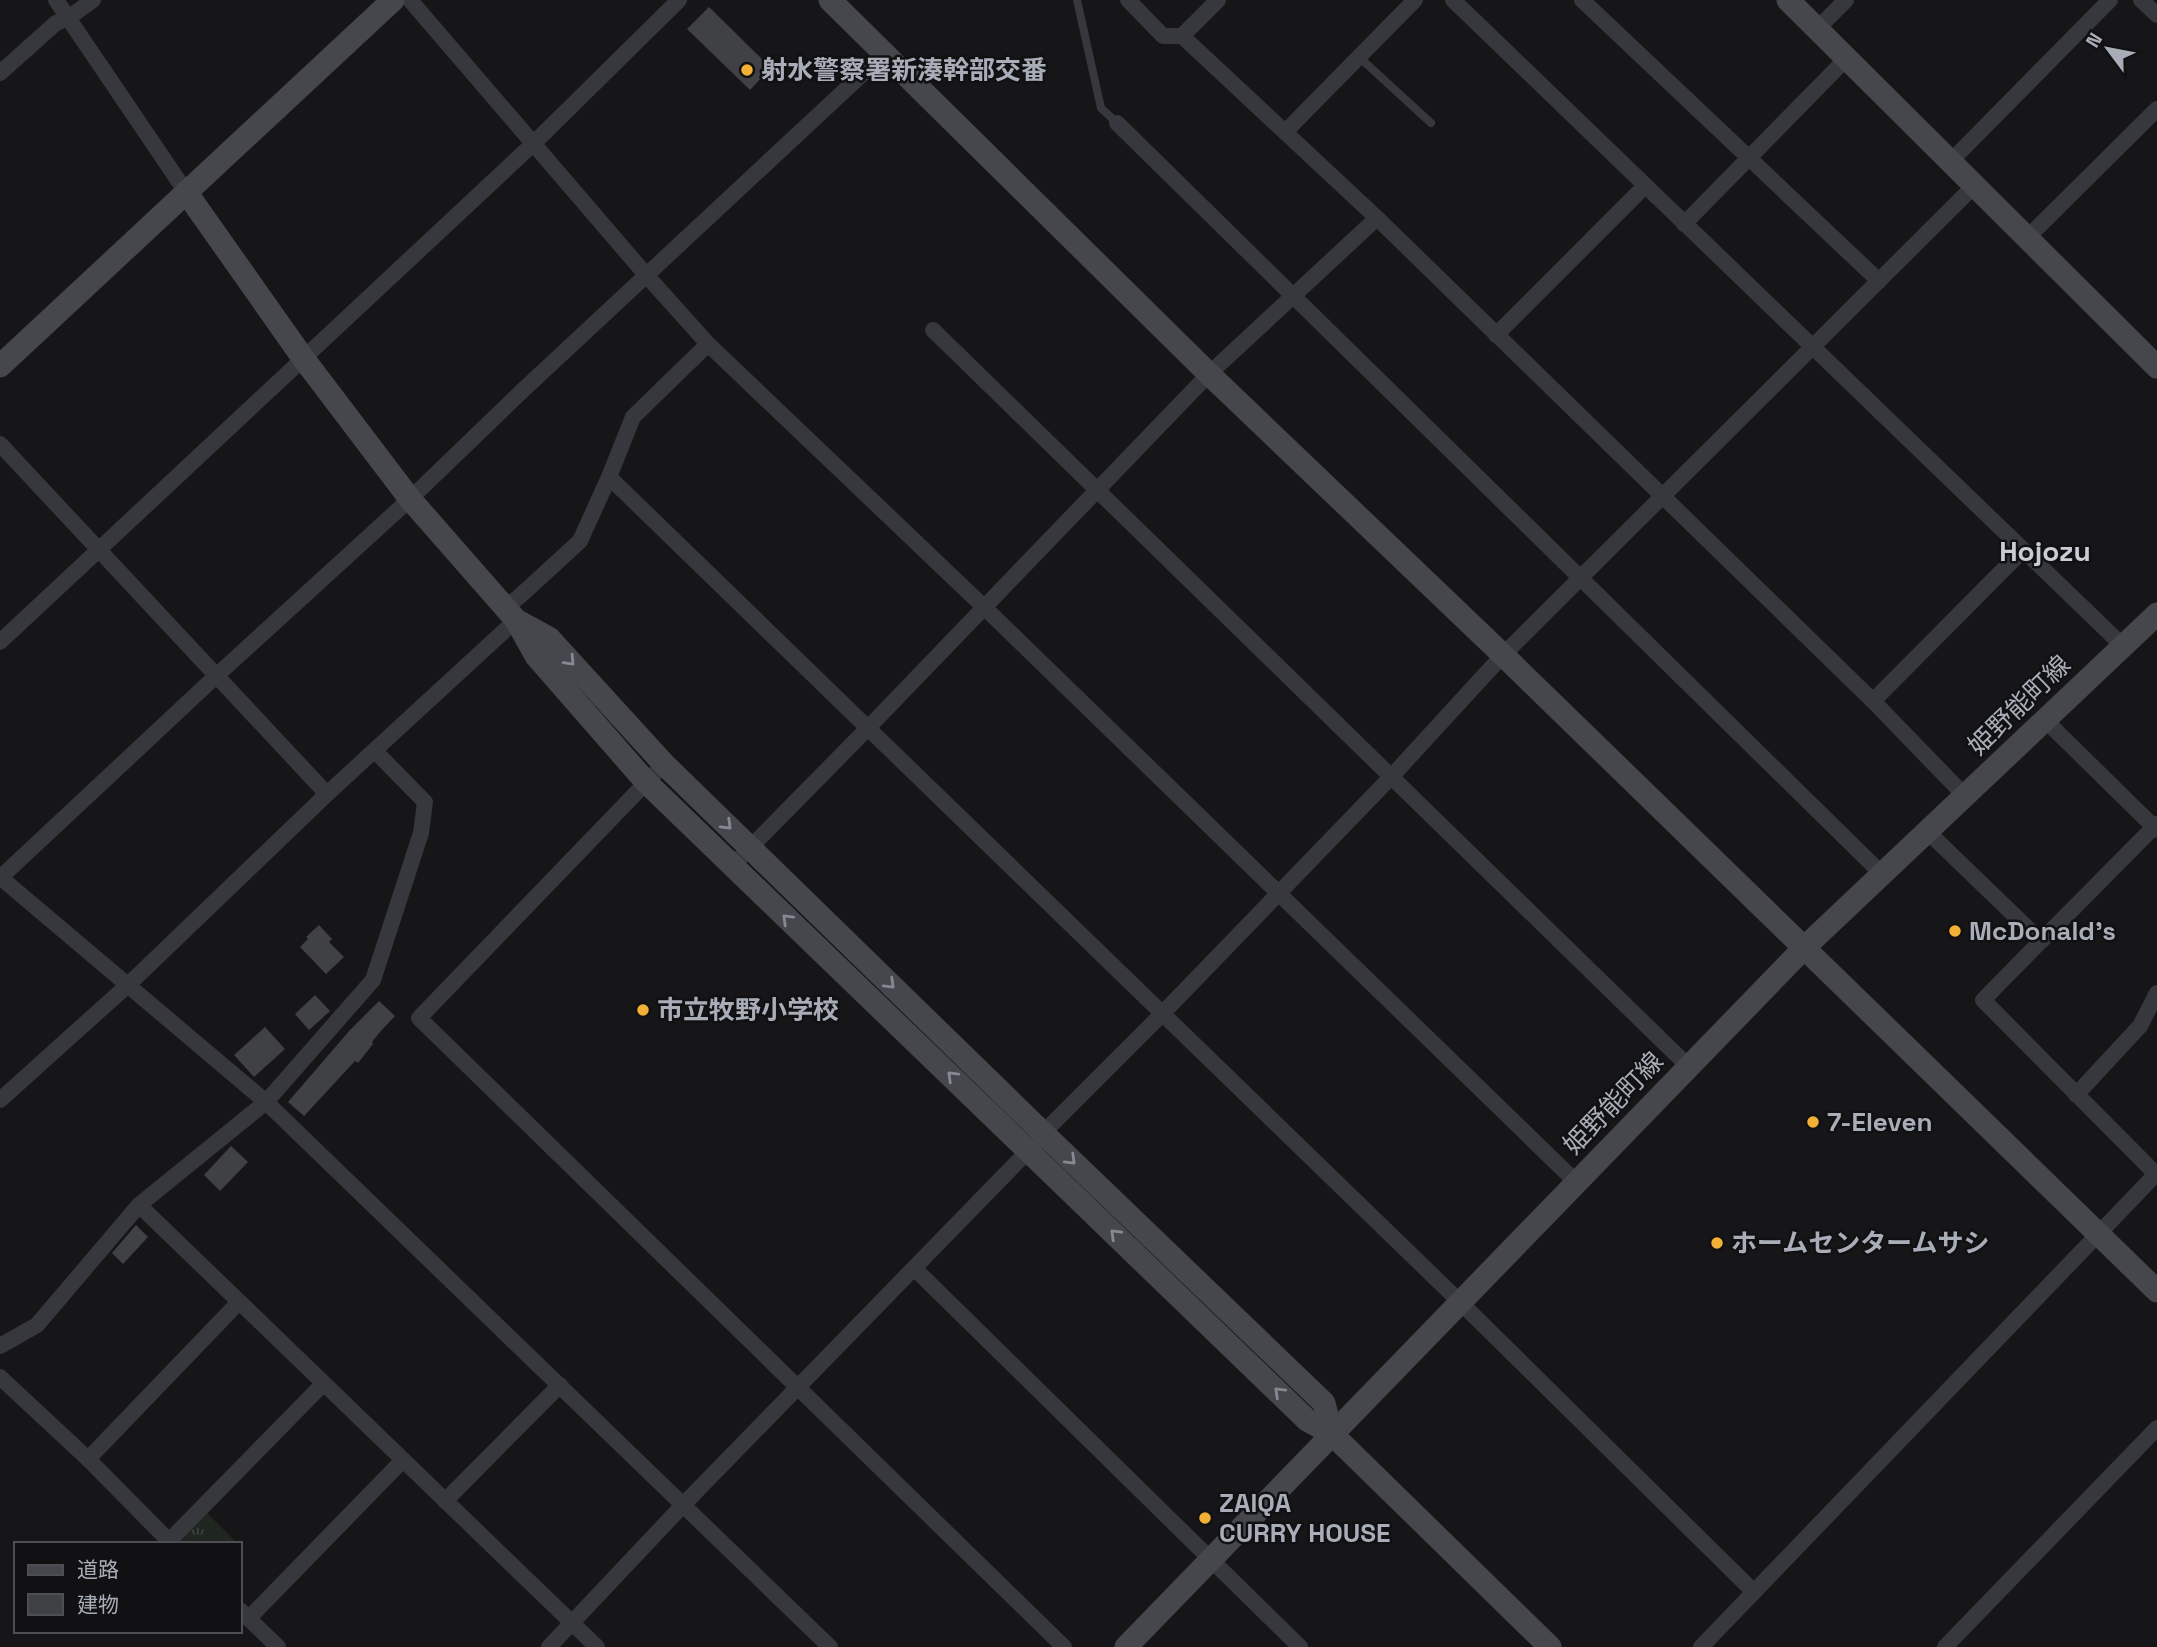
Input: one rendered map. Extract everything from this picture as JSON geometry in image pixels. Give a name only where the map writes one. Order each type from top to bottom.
[{"type":"street","points":[[56,0],[303,358],[410,499],[511,614],[536,656],[646,782],[732,866],[1036,1142]]},
{"type":"street","points":[[0,73],[56,23],[93,0]]},
{"type":"street","points":[[0,366],[393,0]]},
{"type":"street","points":[[410,0],[708,344],[985,608],[1576,1182]]},
{"type":"street","points":[[0,642],[534,143],[679,0]]},
{"type":"street","points":[[831,0],[1209,374],[1503,655],[2157,1291]]},
{"type":"street","points":[[1128,0],[1163,36],[1182,36],[1377,218],[1873,701],[1965,796]]},
{"type":"street","points":[[1182,36],[1218,0]]},
{"type":"street","points":[[1285,132],[1415,0]]},
{"type":"street","points":[[1453,0],[2123,646]]},
{"type":"street","points":[[1582,0],[1879,281]]},
{"type":"street","points":[[1788,0],[2157,367]]},
{"type":"street","points":[[1817,29],[1846,0]]},
{"type":"street","points":[[1950,162],[2110,0]]},
{"type":"street","points":[[2141,0],[2157,15]]},
{"type":"street","points":[[830,1647],[266,1102],[0,878],[886,53]]},
{"type":"street","points":[[1684,224],[1847,58]]},
{"type":"street","points":[[2027,238],[2157,109]]},
{"type":"street","points":[[1117,124],[1882,874]]},
{"type":"street","points":[[1496,335],[1645,186]]},
{"type":"street","points":[[549,1647],[684,1504],[799,1389],[1391,777],[1503,655],[1974,186]]},
{"type":"street","points":[[732,866],[1209,374],[1377,218]]},
{"type":"street","points":[[933,330],[1688,1066]]},
{"type":"street","points":[[0,1100],[129,984],[375,751],[511,614],[520,596],[580,541],[633,417],[708,344]]},
{"type":"street","points":[[0,444],[327,794]]},
{"type":"street","points":[[609,477],[1460,1302],[1754,1592]]},
{"type":"street","points":[[1873,701],[2022,551]]},
{"type":"street","points":[[511,614],[549,638],[664,764],[750,847],[1307,1420],[1332,1434],[1550,1647]]},
{"type":"street","name":"姫野能町線","points":[[1126,1647],[1804,947],[2157,614]]},
{"type":"street","points":[[1701,1647],[2157,1174],[1983,1000],[2156,827],[2045,720]]},
{"type":"street","points":[[0,1346],[37,1325],[139,1205],[266,1102],[373,980],[421,833],[425,802],[375,751]]},
{"type":"street","points":[[664,764],[419,1018],[1064,1647]]},
{"type":"street","points":[[1928,832],[2041,941]]},
{"type":"street","points":[[2076,1095],[2140,1026],[2157,993]]},
{"type":"street","points":[[139,1205],[597,1647]]},
{"type":"street","points":[[915,1269],[1300,1647]]},
{"type":"street","points":[[88,1459],[239,1302]]},
{"type":"street","points":[[0,1377],[171,1542],[323,1384]]},
{"type":"street","points":[[445,1501],[560,1385]]},
{"type":"street","points":[[1945,1647],[2157,1428]]},
{"type":"street","points":[[278,1647],[244,1614],[403,1460]]},
{"type":"lane","points":[[1077,0],[1101,108],[1117,124]]},
{"type":"lane","points":[[1359,57],[1431,123]]},
{"type":"green space","points":[[204,1510],[236,1542],[182,1542],[178,1538]]},
{"type":"building","points":[[709,7],[771,68],[750,90],[687,29]]},
{"type":"building","points":[[319,925],[332,939],[329,942],[344,957],[326,974],[300,947]]},
{"type":"building","points":[[315,995],[330,1011],[309,1030],[295,1014]]},
{"type":"building","points":[[379,1001],[395,1016],[358,1063],[355,1061],[304,1116],[288,1102],[350,1030]]},
{"type":"building","points":[[265,1027],[285,1049],[254,1077],[234,1055]]},
{"type":"building","points":[[231,1146],[248,1162],[220,1191],[204,1175]]},
{"type":"building","points":[[136,1225],[148,1237],[123,1264],[112,1253]]},
{"type":"place","name":"射水警察署新湊幹部交番","points":[[747,70]]},
{"type":"place","name":"McDonald's","points":[[1955,931]]},
{"type":"place","name":"市立牧野小学校","points":[[643,1010]]},
{"type":"place","name":"7-Eleven","points":[[1813,1122]]},
{"type":"place","name":"ホームセンタームサシ","points":[[1717,1243]]},
{"type":"place","name":"ZAIQA CURRY HOUSE","points":[[1205,1518]]},
{"type":"district","name":"Hojozu","points":[[2045,551]]}]
